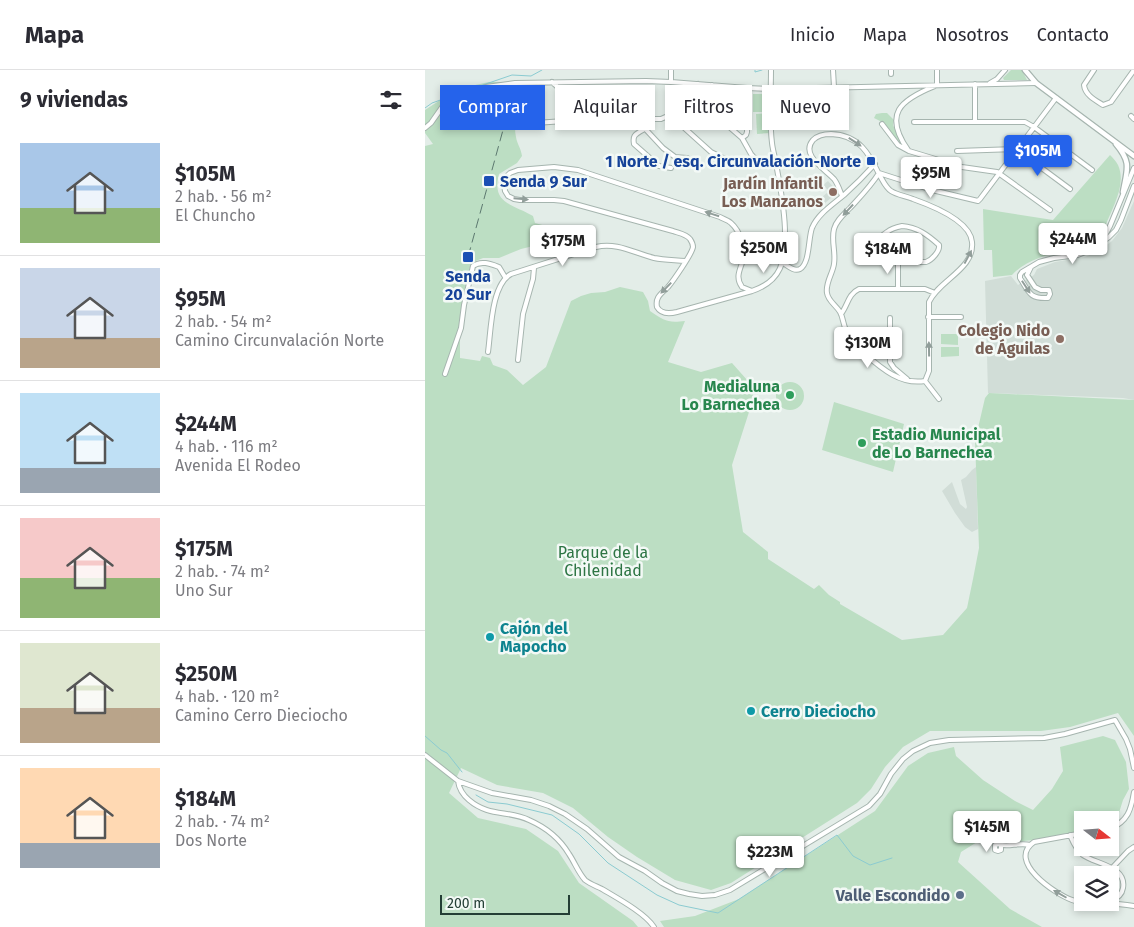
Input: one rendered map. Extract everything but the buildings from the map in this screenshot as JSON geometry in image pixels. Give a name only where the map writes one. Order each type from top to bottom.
[{"type":"street","points":[[671,70],[671,82]]},
{"type":"street","points":[[771,70],[771,85]]},
{"type":"street","points":[[833,70],[834,85]]},
{"type":"street","points":[[937,70],[937,85]]},
{"type":"street","points":[[990,84],[1005,70]]},
{"type":"street","points":[[1025,70],[1036,83],[1134,156]]},
{"type":"street","points":[[1094,70],[1083,85],[1088,94],[1103,105],[1111,102],[1134,70]]},
{"type":"street","points":[[425,128],[431,123],[444,103],[471,92],[501,84],[646,81],[712,85]]},
{"type":"street","points":[[552,82],[555,85]]},
{"type":"street","points":[[849,87],[1036,83]]},
{"type":"street","points":[[975,84],[975,121]]},
{"type":"street","points":[[909,151],[900,137],[896,125],[897,114],[901,105],[912,97],[937,85]]},
{"type":"street","points":[[879,173],[975,201],[980,199],[1056,98]]},
{"type":"street","points":[[914,122],[1027,122],[1092,170]]},
{"type":"street","points":[[882,124],[898,146],[962,167],[995,171],[1050,210]]},
{"type":"street","points":[[642,130],[635,135],[633,139],[634,144],[659,166],[671,168]]},
{"type":"street","points":[[645,130],[675,158],[687,158]]},
{"type":"street","points":[[686,130],[711,152],[727,160]]},
{"type":"street","points":[[733,130],[742,138],[758,162]]},
{"type":"street","points":[[742,138],[746,135],[747,130]]},
{"type":"street","points":[[752,291],[742,287],[738,279],[744,256],[742,240],[731,223],[720,217],[571,169],[554,167],[518,170],[510,173],[503,184],[508,196],[514,199],[564,201],[683,235],[693,244],[690,253],[669,286],[658,297],[656,305],[662,312],[677,312],[752,291],[762,287],[771,281],[779,271],[785,252],[785,216],[772,144],[772,130]]},
{"type":"street","points":[[842,196],[835,181],[813,159],[810,151],[813,140],[821,135],[834,134],[849,138],[860,144],[875,164],[885,184],[891,191],[945,212],[964,226],[970,234],[973,244],[968,259],[935,293],[929,302],[929,371],[925,381]]},
{"type":"street","points":[[1110,137],[1127,159],[1128,166],[1123,192]]},
{"type":"street","points":[[957,151],[1017,150],[1070,189]]},
{"type":"street","points":[[783,263],[794,270],[798,270],[803,266],[810,236],[819,217],[875,164]]},
{"type":"street","points":[[1102,241],[1134,168]]},
{"type":"street","points":[[879,173],[869,187],[836,223],[833,231],[835,261],[827,286],[827,293],[829,300],[837,307],[841,314],[846,330],[854,342],[881,369],[909,381],[925,381]]},
{"type":"street","points":[[1031,267],[1027,275],[1035,287],[1041,290],[1049,290],[1047,298],[1034,297],[1031,294],[1020,278],[1022,272],[1039,262],[1078,255],[1090,250],[1109,237],[1116,230],[1134,188]]},
{"type":"street","points":[[902,226],[917,230],[928,236],[939,246],[939,249],[929,261],[898,262],[881,260],[874,252],[883,234],[892,229],[902,226]]},
{"type":"street","points":[[1110,226],[1116,230]]},
{"type":"street","points":[[488,352],[497,293],[505,277],[511,274],[603,245],[617,246],[656,258],[685,261]]},
{"type":"street","points":[[898,262],[898,289]]},
{"type":"street","points":[[445,374],[461,328],[473,266],[476,263],[487,263],[499,267],[505,277]]},
{"type":"street","points":[[518,360],[523,314],[533,278],[533,268]]},
{"type":"street","points":[[841,314],[849,297],[857,290],[925,289],[935,293]]},
{"type":"street","points":[[928,317],[961,317]]},
{"type":"street","points":[[889,318],[890,362],[909,381]]},
{"type":"street","points":[[925,381],[939,399]]},
{"type":"street","points":[[425,755],[458,781],[497,795],[531,800],[557,810],[581,824],[619,857],[662,883],[683,893],[709,896],[730,890],[869,806],[880,794],[898,764],[913,751],[937,741],[1044,738],[1115,720],[1126,738],[1134,768]]},
{"type":"street","points":[[458,781],[463,795],[476,806],[491,812],[523,817],[550,832],[566,849],[578,871],[587,882],[627,905],[643,916],[654,927]]},
{"type":"street","points":[[1119,824],[1127,816],[1134,792]]},
{"type":"street","points":[[1074,834],[1037,841],[1030,846],[1026,854],[1028,864],[1034,874],[1046,885],[1074,901]]},
{"type":"street","points":[[1070,835],[1076,848],[1082,855],[1108,866]]},
{"type":"street","points":[[1001,846],[1024,844],[1030,846]]},
{"type":"street","points":[[1115,866],[1134,847]]},
{"type":"street","points":[[1119,874],[1123,884],[1122,892],[1119,895]]},
{"type":"street","points":[[1119,904],[1134,906]]},
{"type":"shaded area","name":"Jardín Infantil Los Manzanos","points":[[828,181],[838,192],[825,203],[820,199],[829,191],[823,185]]},
{"type":"shaded area","name":"Colegio Nido de Águilas","points":[[1134,201],[1134,400],[988,393],[985,281],[1011,276],[1018,285],[1034,275],[1037,269],[1055,262],[1085,257],[1100,250],[1112,241],[1122,228]]},
{"type":"shaded area","points":[[976,467],[978,529],[972,532],[965,527],[942,491],[952,482],[960,504],[966,509],[961,480]]},
{"type":"green space","points":[[1011,70],[1022,70],[1027,80],[1004,80],[1003,78]]},
{"type":"green space","points":[[489,82],[509,82],[511,85],[475,85]]},
{"type":"green space","points":[[753,94],[762,94],[762,112],[753,112]]},
{"type":"green space","name":"Parque de la Chilenidad","points":[[440,100],[440,130],[515,130],[522,156],[517,163],[499,174],[498,192],[505,202],[533,216],[535,223],[557,229],[561,233],[558,240],[521,249],[499,258],[483,258],[471,263],[464,294],[460,327],[460,358],[480,361],[482,356],[490,358],[493,365],[507,370],[523,385],[546,367],[571,301],[591,293],[605,292],[620,287],[643,292],[648,301],[650,311],[666,320],[674,322],[685,321],[668,362],[701,372],[732,363],[754,390],[732,465],[743,532],[768,552],[768,559],[814,589],[819,585],[840,604],[902,640],[943,635],[967,608],[979,548],[975,441],[985,398],[989,393],[1134,400],[1134,736],[1118,713],[1070,727],[1041,731],[930,731],[903,747],[885,767],[871,789],[857,803],[731,883],[711,890],[675,880],[608,837],[573,808],[543,793],[497,785],[461,768],[449,793],[478,818],[526,829],[558,851],[579,883],[633,921],[638,927],[425,927],[425,146],[433,144],[425,133],[425,110]]},
{"type":"green space","points":[[887,113],[894,120],[893,125],[902,145],[882,122],[874,118],[876,114]]},
{"type":"green space","points":[[756,114],[762,114],[762,130],[770,130],[770,133],[757,134]]},
{"type":"green space","points":[[1110,155],[1117,164],[1120,173],[1120,188],[1105,227],[1099,235],[1084,245],[1032,261],[1012,275],[993,277],[992,250],[984,250],[983,209],[1053,220]]},
{"type":"green space","points":[[941,334],[958,334],[958,345],[941,344]]},
{"type":"green space","points":[[941,347],[959,347],[959,356],[941,357]]},
{"type":"green space","name":"Medialuna Lo Barnechea","points":[[790,382],[800,386],[804,396],[800,406],[790,410],[780,406],[776,396],[780,386]]},
{"type":"green space","name":"Estadio Municipal de Lo Barnechea","points":[[834,402],[904,424],[893,472],[822,450]]},
{"type":"green space","points":[[1103,736],[1115,740],[1126,762],[1129,789],[1119,813],[1119,811],[1074,811],[1074,832],[1045,839],[1012,842],[977,842],[961,852],[958,862],[1010,909],[1042,927],[664,927],[660,921],[695,916],[739,899],[875,811],[908,766],[928,753],[954,747],[956,756],[983,780],[1015,801],[1033,810],[1052,789],[1063,771],[1060,747]]},
{"type":"waterway","points":[[425,108],[432,103],[512,75],[531,76],[542,70]]},
{"type":"waterway","points":[[755,70],[755,72],[762,70]]},
{"type":"waterway","points":[[425,736],[447,753],[462,772]]},
{"type":"waterway","points":[[476,795],[488,802],[507,804],[552,815],[579,834],[608,863],[657,895],[679,905],[718,913],[837,835],[853,856],[870,865],[892,858]]},
{"type":"railway","points":[[468,257],[503,130]]},
{"type":"place","name":"1 Norte / esq. Circunvalación-Norte","points":[[871,161]]},
{"type":"place","name":"Senda 9 Sur","points":[[489,181]]},
{"type":"place","name":"Jardín Infantil Los Manzanos","points":[[833,192]]},
{"type":"place","name":"Senda 20 Sur","points":[[468,257]]},
{"type":"place","name":"Colegio Nido de Águilas","points":[[1060,339]]},
{"type":"place","name":"Medialuna Lo Barnechea","points":[[790,395]]},
{"type":"place","name":"Estadio Municipal de Lo Barnechea","points":[[862,443]]},
{"type":"place","name":"Cajón del Mapocho","points":[[490,637]]},
{"type":"place","name":"Cerro Dieciocho","points":[[751,711]]},
{"type":"place","name":"Valle Escondido","points":[[960,895]]}]
